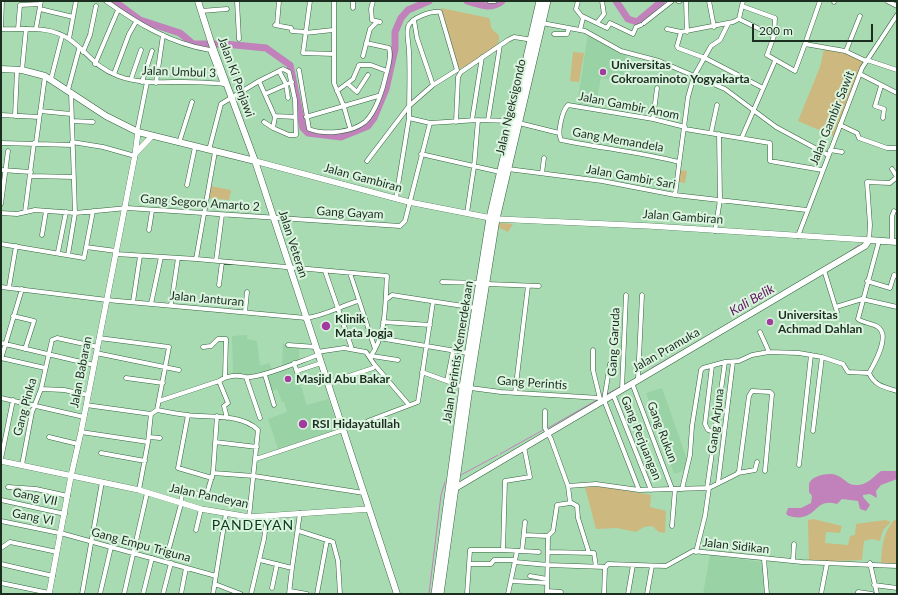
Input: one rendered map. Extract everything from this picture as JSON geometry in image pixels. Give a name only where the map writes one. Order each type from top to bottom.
[{"type":"main road","name":"Jalan Ki Penjawi","points":[[198,1],[200,12],[216,54],[225,84],[232,98],[255,161]]},
{"type":"main road","name":"Jalan Ngeksigondo","points":[[493,218],[508,169],[515,122],[540,1]]},
{"type":"main road","name":"Jalan Ngeksigondo","points":[[533,40],[542,23],[547,1]]},
{"type":"main road","points":[[1,69],[20,70],[48,77],[111,119],[137,132],[151,137],[255,161]]},
{"type":"main road","name":"Jalan Ngeksigondo","points":[[493,218],[500,172],[515,122]]},
{"type":"main road","name":"Jalan Veteran","points":[[255,161],[397,594]]},
{"type":"main road","name":"Jalan Perintis Kemerdekaan","points":[[443,549],[466,387],[484,284],[493,218]]},
{"type":"main road","points":[[869,240],[895,242]]},
{"type":"main road","name":"Jalan Pramuka","points":[[451,490],[548,433],[601,398],[622,389],[865,246],[869,240]]},
{"type":"main road","name":"Jalan Perintis Kemerdekaan","points":[[466,387],[468,353],[476,308],[484,284]]},
{"type":"main road","points":[[435,594],[443,549]]},
{"type":"main road","points":[[440,594],[443,549]]},
{"type":"street","points":[[1,29],[2,1]]},
{"type":"street","points":[[69,39],[76,1]]},
{"type":"street","points":[[106,1],[136,22],[163,35],[188,45],[211,51],[225,84]]},
{"type":"street","points":[[237,1],[238,39]]},
{"type":"street","points":[[274,1],[279,1],[276,25],[291,28],[292,31],[305,33],[333,30]]},
{"type":"street","points":[[310,1],[303,53],[334,54]]},
{"type":"street","points":[[334,1],[333,81],[344,107],[350,128]]},
{"type":"street","points":[[353,1],[353,8]]},
{"type":"street","points":[[363,56],[370,29],[378,22],[372,20],[371,16],[373,1]]},
{"type":"street","points":[[484,3],[495,1]]},
{"type":"street","points":[[578,1],[576,9],[582,16],[607,28],[610,23],[624,31],[625,28],[633,34],[636,27],[643,24],[672,1]]},
{"type":"street","points":[[597,23],[604,14],[602,1]]},
{"type":"street","points":[[686,1],[687,32]]},
{"type":"street","points":[[709,1],[714,27]]},
{"type":"street","points":[[739,19],[743,1]]},
{"type":"street","points":[[742,6],[775,18],[774,36],[767,53],[775,61],[795,71],[820,1]]},
{"type":"street","points":[[887,1],[897,6]]},
{"type":"street","points":[[18,29],[20,5],[40,4],[73,17]]},
{"type":"street","points":[[36,28],[40,4]]},
{"type":"street","points":[[83,52],[90,35],[96,6]]},
{"type":"street","points":[[200,12],[226,9]]},
{"type":"street","points":[[95,64],[118,10]]},
{"type":"street","points":[[367,161],[409,106],[433,86],[456,72],[457,66],[441,12],[437,11],[414,20],[408,28],[409,106],[409,118],[396,198]]},
{"type":"street","name":"Jalan Gambir Sawit","points":[[798,236],[860,74],[866,61],[897,15]]},
{"type":"street","points":[[580,30],[582,16]]},
{"type":"street","points":[[846,51],[860,16]]},
{"type":"street","points":[[668,28],[681,32],[687,32],[728,24],[739,19]]},
{"type":"street","points":[[739,19],[774,36]]},
{"type":"street","points":[[414,20],[417,38],[433,86]]},
{"type":"street","points":[[114,74],[129,34],[136,22]]},
{"type":"street","points":[[542,23],[580,30],[620,51],[659,61],[725,89],[776,127],[828,155]]},
{"type":"street","points":[[675,195],[688,97],[694,76],[711,46],[720,40],[728,24]]},
{"type":"street","name":"Jalan Umbul 3","points":[[1,29],[36,28],[62,36],[69,39],[95,64],[114,74],[131,79],[156,83],[199,82],[225,84]]},
{"type":"street","points":[[554,34],[566,34],[569,28]]},
{"type":"street","points":[[15,116],[26,29]]},
{"type":"street","points":[[681,32],[677,46],[678,48],[705,58],[763,88]]},
{"type":"street","points":[[156,83],[163,35]]},
{"type":"street","points":[[25,212],[40,111],[48,77],[62,36]]},
{"type":"street","points":[[456,122],[459,74],[482,57],[514,37],[533,40]]},
{"type":"street","points":[[299,70],[308,128],[311,130],[332,132],[363,123],[376,105],[378,96],[384,84],[390,55],[389,48],[366,43]]},
{"type":"street","points":[[805,44],[846,51],[866,61],[897,70]]},
{"type":"street","points":[[488,120],[500,45]]},
{"type":"street","points":[[68,254],[75,213],[72,121],[69,91],[79,49]]},
{"type":"street","points":[[131,79],[141,50]]},
{"type":"street","points":[[137,132],[144,82],[152,51]]},
{"type":"street","points":[[472,120],[482,57]]},
{"type":"street","points":[[742,137],[775,61]]},
{"type":"street","points":[[337,91],[353,79],[359,65],[371,65],[387,71]]},
{"type":"street","points":[[196,259],[220,107],[259,81],[286,69],[292,82],[297,134],[295,136],[273,128],[264,122]]},
{"type":"street","points":[[279,71],[286,84],[288,98]]},
{"type":"street","points":[[860,74],[897,93]]},
{"type":"street","points":[[348,84],[357,92],[368,75]]},
{"type":"street","points":[[259,81],[276,119],[273,128]]},
{"type":"street","points":[[265,94],[292,82]]},
{"type":"street","points":[[881,86],[875,106],[884,109],[884,118]]},
{"type":"street","points":[[654,119],[657,88]]},
{"type":"street","points":[[306,117],[378,96]]},
{"type":"street","points":[[179,143],[192,102]]},
{"type":"street","name":"Jalan Gambir Anom","points":[[558,133],[565,109],[568,105],[654,119],[685,128],[742,137],[770,144],[770,161],[822,170]]},
{"type":"street","points":[[711,133],[717,105]]},
{"type":"street","points":[[40,111],[71,114]]},
{"type":"street","points":[[1,115],[39,117]]},
{"type":"street","points":[[275,116],[295,117]]},
{"type":"street","points":[[409,118],[430,123],[472,120],[515,122],[558,133]]},
{"type":"street","points":[[466,213],[474,167],[478,120]]},
{"type":"street","points":[[72,121],[93,122]]},
{"type":"street","points":[[409,202],[430,123]]},
{"type":"street","points":[[840,125],[857,133],[859,138],[887,148],[897,148]]},
{"type":"street","name":"Jalan Babaran","points":[[49,593],[135,156],[137,132]]},
{"type":"street","name":"Gang Memandela","points":[[558,133],[561,140],[586,146],[651,155],[679,162]]},
{"type":"street","points":[[715,231],[720,200],[719,134]]},
{"type":"street","points":[[1,142],[72,143],[102,147],[135,156],[151,137]]},
{"type":"street","points":[[187,185],[195,147]]},
{"type":"street","points":[[830,150],[842,152]]},
{"type":"street","points":[[1,204],[4,170],[8,151]]},
{"type":"street","points":[[421,154],[500,172]]},
{"type":"street","points":[[542,173],[544,158]]},
{"type":"street","name":"Jalan Gambiran","points":[[255,161],[409,202],[493,218],[869,240]]},
{"type":"street","name":"Jalan Gambir Sari","points":[[508,169],[602,181],[675,195],[807,210]]},
{"type":"street","points":[[4,170],[31,174],[74,177]]},
{"type":"street","points":[[890,183],[897,177],[892,170]]},
{"type":"street","points":[[869,240],[870,225],[866,184],[868,182],[890,183],[897,185]]},
{"type":"street","name":"Gang Gayam","points":[[273,218],[400,226],[404,221],[409,202]]},
{"type":"street","name":"Gang Segoro Amarto 2","points":[[1,213],[14,214],[46,211],[75,213],[125,208],[273,218]]},
{"type":"street","points":[[42,235],[46,211]]},
{"type":"street","points":[[1,244],[58,252],[84,258],[93,211]]},
{"type":"street","points":[[149,230],[152,211]]},
{"type":"street","points":[[894,211],[892,216],[895,242]]},
{"type":"street","points":[[58,252],[66,212]]},
{"type":"street","points":[[216,261],[222,215]]},
{"type":"street","points":[[869,373],[879,354],[882,336],[879,327],[858,320],[862,299],[879,241]]},
{"type":"street","points":[[9,287],[16,246]]},
{"type":"street","points":[[86,247],[140,256],[196,259],[290,269],[387,276],[385,293],[387,299],[383,322],[379,338],[371,356]]},
{"type":"street","points":[[133,302],[140,256]]},
{"type":"street","points":[[151,304],[160,257]]},
{"type":"street","points":[[171,305],[178,258]]},
{"type":"street","points":[[219,285],[222,262]]},
{"type":"street","points":[[824,270],[837,309],[862,299],[897,307]]},
{"type":"street","points":[[325,271],[352,349]]},
{"type":"street","points":[[350,273],[375,349]]},
{"type":"street","points":[[867,281],[890,288],[894,275],[897,276]]},
{"type":"street","points":[[442,282],[539,286]]},
{"type":"street","points":[[515,393],[528,286]]},
{"type":"street","name":"Jalan Janturan","points":[[1,287],[107,300],[306,318]]},
{"type":"street","points":[[22,289],[3,344],[1,359],[45,368]]},
{"type":"street","points":[[245,312],[247,292]]},
{"type":"street","points":[[387,299],[392,295],[476,308]]},
{"type":"street","points":[[638,379],[642,295]]},
{"type":"street","name":"Gang Garuda","points":[[622,389],[626,296]]},
{"type":"street","points":[[306,318],[315,317],[337,307],[358,301]]},
{"type":"street","points":[[368,421],[418,402],[433,302]]},
{"type":"street","points":[[13,316],[34,321],[25,349]]},
{"type":"street","points":[[383,322],[430,325]]},
{"type":"street","points":[[760,332],[770,352]]},
{"type":"street","name":"Gang Pinka","points":[[22,465],[35,405],[41,389],[51,340],[54,338],[98,347]]},
{"type":"street","points":[[99,338],[169,347],[157,410]]},
{"type":"street","points":[[379,338],[468,353]]},
{"type":"street","points":[[203,347],[211,346],[218,339],[226,339],[224,377]]},
{"type":"street","points":[[3,344],[94,365]]},
{"type":"street","points":[[288,345],[317,351],[343,348],[366,352],[371,356],[409,405]]},
{"type":"street","points":[[593,350],[594,370],[601,398],[639,490]]},
{"type":"street","points":[[159,401],[219,381],[224,377],[240,375],[246,377],[265,375],[294,364],[317,351]]},
{"type":"street","points":[[447,381],[453,351]]},
{"type":"street","points":[[682,489],[690,454],[692,426],[701,370],[725,362],[733,362],[752,355],[770,352],[822,356],[843,364],[848,372],[869,373]]},
{"type":"street","points":[[96,353],[179,370]]},
{"type":"street","points":[[799,465],[811,355]]},
{"type":"street","points":[[371,356],[398,360]]},
{"type":"street","points":[[813,431],[822,356]]},
{"type":"street","points":[[696,552],[705,516],[725,362]]},
{"type":"street","name":"Gang Arjuna","points":[[718,483],[733,362]]},
{"type":"street","points":[[297,371],[321,363]]},
{"type":"street","points":[[294,364],[300,381]]},
{"type":"street","points":[[601,398],[610,364]]},
{"type":"street","points":[[712,366],[705,424],[708,430],[716,433]]},
{"type":"street","points":[[328,383],[373,368]]},
{"type":"street","name":"Gang Perintis","points":[[422,372],[466,387],[515,393],[601,398]]},
{"type":"street","points":[[869,373],[877,385],[897,391]]},
{"type":"street","points":[[265,375],[274,405]]},
{"type":"street","points":[[246,377],[260,418]]},
{"type":"street","points":[[126,378],[163,383]]},
{"type":"street","points":[[219,381],[228,403],[224,406],[227,418]]},
{"type":"street","name":"Gang Rukun","points":[[632,383],[674,489]]},
{"type":"street","points":[[41,389],[64,390],[88,395]]},
{"type":"street","points":[[738,472],[749,396],[752,391],[770,392],[772,394],[765,471]]},
{"type":"street","name":"Gang Perjuangan","points":[[613,394],[651,490]]},
{"type":"street","points":[[1,398],[84,417]]},
{"type":"street","points":[[1,460],[13,400]]},
{"type":"street","points":[[86,405],[151,414],[157,410],[188,415],[217,416],[258,429],[249,517]]},
{"type":"street","points":[[545,412],[545,428],[551,439],[568,486],[570,503]]},
{"type":"street","points":[[139,490],[149,437],[151,414]]},
{"type":"street","points":[[188,415],[178,468],[212,476],[254,476],[364,493]]},
{"type":"street","points":[[168,552],[181,504],[180,499],[182,492],[184,491],[205,495],[212,476],[217,416]]},
{"type":"street","points":[[256,459],[343,430]]},
{"type":"street","points":[[81,432],[148,442]]},
{"type":"street","points":[[49,437],[78,444]]},
{"type":"street","points":[[149,437],[160,438]]},
{"type":"street","points":[[215,442],[257,447]]},
{"type":"street","points":[[502,550],[506,480],[530,477],[524,446]]},
{"type":"street","points":[[101,453],[145,461]]},
{"type":"street","name":"Jalan Pandeyan","points":[[1,460],[139,490],[201,509],[249,517],[369,509]]},
{"type":"street","points":[[568,486],[596,484],[639,490],[708,488],[738,472],[755,470],[757,462]]},
{"type":"street","points":[[82,594],[102,482]]},
{"type":"street","points":[[8,487],[36,489],[68,496]]},
{"type":"street","points":[[672,526],[674,489]]},
{"type":"street","points":[[124,594],[147,493]]},
{"type":"street","name":"Gang VII","points":[[1,500],[65,514]]},
{"type":"street","points":[[561,592],[547,593],[548,536],[553,531],[556,507],[558,504],[570,503],[577,506],[578,518],[588,553]]},
{"type":"street","points":[[196,530],[201,509]]},
{"type":"street","points":[[213,594],[226,513]]},
{"type":"street","points":[[300,513],[299,531],[292,568],[290,593],[307,594]]},
{"type":"street","points":[[252,594],[260,560],[267,516]]},
{"type":"street","name":"Gang VI","points":[[1,521],[61,533]]},
{"type":"street","points":[[522,551],[525,522]]},
{"type":"street","points":[[299,531],[333,542],[337,556],[340,594]]},
{"type":"street","name":"Gang Empu Triguna","points":[[61,533],[216,576]]},
{"type":"street","points":[[524,535],[548,536]]},
{"type":"street","points":[[317,594],[327,540]]},
{"type":"street","points":[[1,548],[10,542],[57,552]]},
{"type":"street","points":[[793,562],[794,544]]},
{"type":"street","points":[[100,594],[111,547]]},
{"type":"street","points":[[467,594],[470,550],[539,552]]},
{"type":"street","points":[[508,594],[517,551]]},
{"type":"street","points":[[548,552],[595,554],[596,567]]},
{"type":"street","name":"Jalan Sidikan","points":[[469,564],[492,564],[494,560],[548,565],[596,567],[605,567],[609,563],[666,566],[677,561],[688,552],[696,552],[793,562],[870,563],[897,566]]},
{"type":"street","points":[[143,594],[152,558]]},
{"type":"street","points":[[764,559],[767,594]]},
{"type":"street","points":[[260,560],[292,568]]},
{"type":"street","points":[[163,594],[171,563]]},
{"type":"street","points":[[821,594],[827,563]]},
{"type":"street","points":[[870,563],[877,594]]},
{"type":"street","points":[[1,564],[53,576]]},
{"type":"street","points":[[272,588],[277,564]]},
{"type":"street","points":[[628,594],[633,565]]},
{"type":"street","points":[[648,594],[652,566]]},
{"type":"street","points":[[604,594],[605,567]]},
{"type":"street","points":[[181,594],[186,568]]},
{"type":"street","points":[[530,576],[547,581]]},
{"type":"street","points":[[511,581],[547,581]]},
{"type":"street","points":[[1,583],[49,593]]},
{"type":"street","points":[[215,584],[241,594]]},
{"type":"street","points":[[874,585],[897,588]]},
{"type":"street","points":[[858,594],[858,592],[872,594]]},
{"type":"shaded area","points":[[441,8],[489,18],[492,29],[499,36],[495,47],[484,56],[459,69]]},
{"type":"shaded area","name":"Universitas Cokroaminoto Yogyakarta","points":[[588,33],[627,53],[623,82],[601,78],[595,109],[577,106]]},
{"type":"shaded area","points":[[824,49],[845,52],[864,62],[833,136],[798,121],[820,67]]},
{"type":"shaded area","points":[[573,52],[584,53],[579,82],[570,81]]},
{"type":"shaded area","points":[[680,170],[687,171],[685,183],[679,182]]},
{"type":"shaded area","points":[[210,186],[231,190],[229,200],[208,198]]},
{"type":"shaded area","points":[[499,223],[513,224],[508,232],[498,227]]},
{"type":"shaded area","points":[[247,335],[247,339],[257,341],[260,366],[269,363],[273,371],[282,367],[283,344],[299,346],[299,362],[294,364],[307,405],[328,399],[339,429],[278,449],[268,419],[287,412],[284,402],[282,402],[277,389],[270,392],[265,375],[233,376],[232,336]]},
{"type":"shaded area","points":[[662,388],[690,468],[674,474],[646,393]]},
{"type":"shaded area","points":[[881,471],[897,471],[897,479],[881,485],[876,491],[877,498],[870,494],[863,495],[870,505],[866,511],[860,509],[858,501],[842,499],[837,504],[825,503],[811,513],[802,517],[792,517],[786,514],[788,508],[801,508],[811,503],[812,496],[809,492],[809,484],[810,481],[816,477],[824,474],[833,474],[851,484],[861,485]]},
{"type":"shaded area","points":[[599,486],[651,495],[650,507],[666,511],[665,533],[659,532],[652,526],[644,527],[636,532],[617,528],[596,529],[585,487]]},
{"type":"shaded area","points":[[813,519],[842,526],[840,533],[826,532],[825,543],[848,545],[850,536],[855,535],[856,524],[885,520],[891,522],[883,530],[880,541],[872,539],[864,541],[862,560],[809,562],[808,520]]},
{"type":"shaded area","points":[[894,520],[897,520],[897,564],[881,563],[887,530]]},
{"type":"shaded area","points":[[710,555],[762,562],[766,594],[703,594]]},
{"type":"waterway","points":[[114,1],[140,20],[180,33],[193,44],[225,44],[266,48],[290,65],[303,128],[308,133],[341,137],[368,126],[374,118],[386,89],[395,49],[395,32],[401,18],[408,10],[429,1]]},
{"type":"waterway","points":[[467,1],[490,6],[498,4],[502,1]]},
{"type":"waterway","points":[[616,1],[628,19],[637,22],[662,1]]},
{"type":"waterway","name":"Kali Belik","points":[[849,252],[859,245]]},
{"type":"waterway","name":"Kali Belik","points":[[652,368],[690,346]]},
{"type":"waterway","points":[[607,394],[620,387]]},
{"type":"waterway","points":[[548,428],[597,400]]},
{"type":"waterway","points":[[500,454],[543,430]]},
{"type":"waterway","points":[[459,476],[498,455]]},
{"type":"waterway","points":[[429,594],[441,495],[445,482]]},
{"type":"place","name":"Universitas Cokroaminoto Yogyakarta","points":[[603,72]]},
{"type":"place","name":"Universitas Achmad Dahlan","points":[[770,322]]},
{"type":"place","name":"Klinik Mata Jogja","points":[[326,326]]},
{"type":"place","name":"Masjid Abu Bakar","points":[[288,379]]},
{"type":"place","name":"RSI Hidayatullah","points":[[303,424]]},
{"type":"district","name":"PANDEYAN","points":[[253,525]]}]
